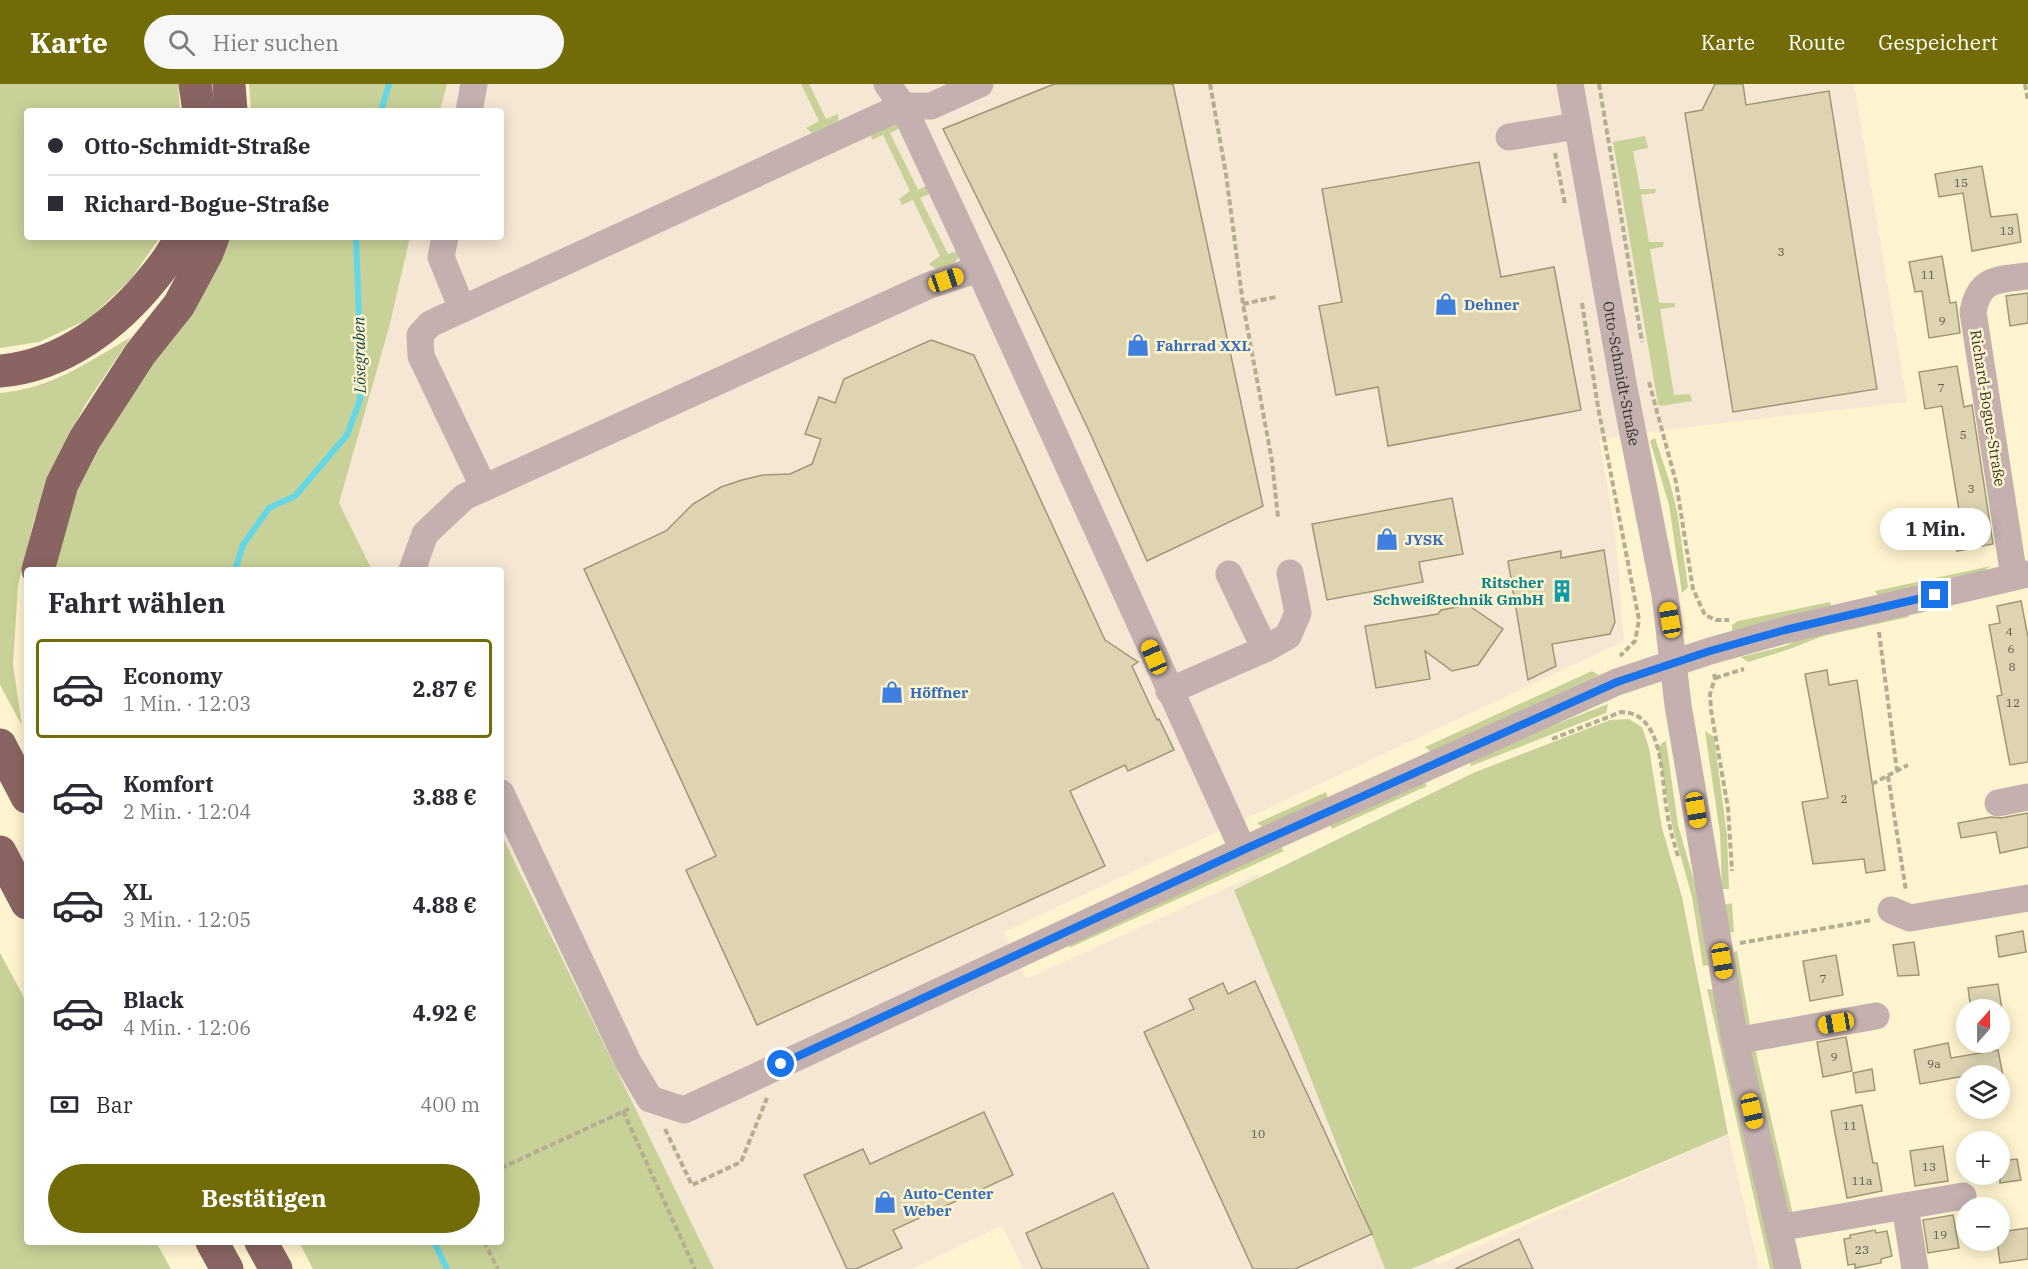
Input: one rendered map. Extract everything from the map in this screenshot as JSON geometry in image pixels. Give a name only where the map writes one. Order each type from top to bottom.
[{"type":"highway","points":[[195,84],[199,108]]},
{"type":"highway","points":[[229,84],[231,108]]},
{"type":"highway","points":[[0,371],[40,362],[85,342],[137,299],[160,270],[178,240]]},
{"type":"highway","points":[[39,567],[62,484],[85,439],[140,354],[179,305],[212,240]]},
{"type":"highway","points":[[0,746],[24,791]]},
{"type":"highway","points":[[0,852],[15,884]]},
{"type":"highway","points":[[214,1245],[227,1269]]},
{"type":"highway","points":[[263,1245],[276,1269]]},
{"type":"street","points":[[470,108],[474,84]]},
{"type":"street","points":[[887,84],[903,106],[979,269],[1238,841]]},
{"type":"street","points":[[484,488],[421,356],[420,335],[430,324],[903,106],[931,106],[980,84]]},
{"type":"street","name":"Otto-Schmidt-Straße","points":[[1570,84],[1624,388],[1665,595],[1678,705],[1732,942],[1735,1041],[1788,1269]]},
{"type":"street","points":[[1509,137],[1577,126]]},
{"type":"street","points":[[444,240],[441,257],[462,309]]},
{"type":"street","points":[[413,567],[424,534],[464,497],[930,285],[979,269]]},
{"type":"street","name":"Richard-Bogue-Straße","points":[[1673,663],[1785,630],[2021,576],[1973,312],[1978,292],[1990,281],[2028,276]]},
{"type":"street","points":[[1169,691],[1265,649],[1288,636],[1298,613],[1290,573]]},
{"type":"street","points":[[1229,574],[1265,649]]},
{"type":"street","points":[[504,799],[628,1062],[650,1099],[684,1110],[1238,841],[1617,682],[1673,663]]},
{"type":"street","points":[[1998,803],[2028,797]]},
{"type":"street","points":[[1900,914],[2028,898]]},
{"type":"street","points":[[1735,1041],[1875,1016]]},
{"type":"street","points":[[1779,1228],[1963,1196]]},
{"type":"street","points":[[1905,1206],[1915,1269]]},
{"type":"path","points":[[1210,84],[1226,174],[1244,304],[1272,461],[1278,517]]},
{"type":"path","points":[[1599,84],[1642,343]]},
{"type":"path","points":[[2025,84],[2028,102]]},
{"type":"path","points":[[1551,130],[1566,208]]},
{"type":"path","points":[[1581,293],[1598,407],[1639,620],[1635,641]]},
{"type":"path","points":[[1244,304],[1276,297]]},
{"type":"path","points":[[1648,376],[1676,482],[1693,589],[1705,615],[1716,620],[1729,620]]},
{"type":"path","points":[[1879,629],[1897,771]]},
{"type":"path","points":[[1715,678],[1710,694],[1711,710],[1728,808],[1723,897]]},
{"type":"path","points":[[1549,741],[1622,712],[1629,712],[1645,720],[1657,746],[1667,812],[1678,858]]},
{"type":"path","points":[[1872,784],[1908,765]]},
{"type":"path","points":[[1732,942],[1870,921],[1900,914],[1888,776]]},
{"type":"path","points":[[665,1128],[692,1185],[741,1162],[768,1094]]},
{"type":"path","points":[[504,1167],[650,1099]]},
{"type":"path","points":[[623,1111],[695,1269]]},
{"type":"path","points":[[486,1245],[498,1269]]},
{"type":"shaded area","points":[[447,84],[1854,84],[1907,402],[1663,430],[1599,440],[1615,530],[1624,641],[1004,932],[1026,979],[1258,874],[1437,1265],[1728,1134],[1759,1269],[1023,1269],[1002,1225],[912,1269],[714,1269],[504,840],[504,567],[371,567],[339,503],[390,324],[409,240],[504,240],[504,108],[441,108]]},
{"type":"green space","points":[[0,84],[178,84],[180,108],[24,108],[24,240],[158,240],[131,279],[89,319],[39,342],[0,348]]},
{"type":"green space","points":[[249,84],[447,84],[441,108],[251,108]]},
{"type":"green space","points":[[801,84],[809,84],[826,119],[838,114],[838,121],[812,133],[806,128],[819,121]]},
{"type":"green space","points":[[896,121],[902,127],[890,133],[918,190],[928,185],[931,193],[920,198],[948,254],[960,250],[956,261],[937,270],[929,264],[940,256],[913,200],[902,205],[899,199],[910,191],[883,135],[872,140],[871,135]]},
{"type":"green space","points":[[1645,136],[1648,148],[1633,151],[1640,189],[1656,189],[1655,193],[1641,195],[1649,242],[1664,242],[1663,247],[1650,249],[1659,303],[1675,303],[1675,307],[1660,309],[1674,395],[1690,394],[1692,401],[1661,406],[1658,404],[1613,142]]},
{"type":"green space","points":[[223,240],[409,240],[390,324],[339,503],[371,567],[52,567],[78,479]]},
{"type":"green space","points":[[131,337],[85,405],[64,446],[34,520],[18,585],[13,665],[22,726],[0,685],[0,393],[53,380],[84,365]]},
{"type":"green space","points":[[1655,438],[1677,511],[1688,587],[1682,593],[1669,505],[1650,441]]},
{"type":"green space","points":[[1991,566],[1982,572],[1878,596],[1875,591]]},
{"type":"green space","points":[[1830,602],[1832,609],[1732,631],[1732,625],[1738,621]]},
{"type":"green space","points":[[1907,610],[1909,617],[1823,636],[1748,662],[1741,657],[1785,646],[1804,637]]},
{"type":"green space","points":[[1592,671],[1599,675],[1431,752],[1425,747]]},
{"type":"green space","points":[[1608,704],[1606,713],[1471,766],[1469,758]]},
{"type":"green space","points":[[1629,719],[1642,727],[1649,748],[1662,828],[1682,897],[1728,1134],[1411,1269],[1385,1269],[1234,890],[1473,773],[1610,720]]},
{"type":"green space","points":[[1705,731],[1714,737],[1727,835],[1729,889],[1722,889],[1720,833]]},
{"type":"green space","points":[[1666,741],[1678,825],[1699,898],[1711,965],[1703,966],[1692,897],[1672,825],[1658,748]]},
{"type":"green space","points":[[1424,782],[1427,786],[1332,829],[1329,823]]},
{"type":"green space","points":[[1326,792],[1328,798],[1264,828],[1257,823]]},
{"type":"green space","points":[[504,840],[714,1269],[313,1269],[301,1245],[504,1245]]},
{"type":"green space","points":[[1280,846],[1284,851],[1069,948],[1071,941]]},
{"type":"green space","points":[[1732,903],[1734,932],[1728,932],[1724,905]]},
{"type":"green space","points":[[1737,951],[1751,1030],[1744,1024],[1731,953]]},
{"type":"green space","points":[[0,953],[24,997],[24,1245],[158,1245],[171,1269],[0,1269]]},
{"type":"green space","points":[[1707,989],[1715,990],[1777,1269],[1770,1269]]},
{"type":"green space","points":[[1754,1044],[1794,1219],[1789,1220],[1749,1046]]},
{"type":"building","name":"Fahrrad XXL","points":[[1054,84],[1173,84],[1263,506],[1147,561],[1090,433],[943,129]]},
{"type":"building","points":[[1715,84],[1743,84],[1746,105],[1829,91],[1877,389],[1733,412],[1685,113],[1702,110]]},
{"type":"building","name":"Dehner","points":[[1479,162],[1501,277],[1554,267],[1581,410],[1388,446],[1378,387],[1336,395],[1319,306],[1342,302],[1322,189]]},
{"type":"building","points":[[1982,166],[1991,217],[2017,214],[2021,242],[1972,251],[1963,193],[1939,197],[1935,174]]},
{"type":"building","points":[[1942,256],[1950,303],[1956,302],[1960,333],[1929,338],[1922,291],[1915,292],[1909,262]]},
{"type":"building","points":[[2028,293],[2028,323],[2010,326],[2006,296]]},
{"type":"building","name":"Höffner","points":[[931,340],[974,355],[1105,640],[1138,662],[1132,666],[1174,750],[1128,771],[1125,765],[1070,791],[1105,866],[757,1025],[686,870],[716,856],[584,569],[666,531],[693,504],[721,487],[763,475],[790,474],[812,464],[821,439],[805,434],[819,397],[835,403],[844,379]]},
{"type":"building","points":[[1957,366],[1964,407],[1972,405],[1993,544],[1957,551],[1952,524],[1961,522],[1942,406],[1925,409],[1919,372]]},
{"type":"building","name":"JYSK","points":[[1452,498],[1463,554],[1419,562],[1423,582],[1327,600],[1312,524]]},
{"type":"building","name":"Ritscher Schweißtechnik GmbH","points":[[1604,550],[1615,622],[1610,634],[1552,644],[1556,666],[1528,680],[1508,561],[1561,551],[1561,558]]},
{"type":"building","points":[[2021,601],[2028,637],[2028,762],[2010,765],[1997,696],[2002,695],[1989,625],[2000,623],[1997,606]]},
{"type":"building","points":[[1468,605],[1503,629],[1478,665],[1452,671],[1425,651],[1430,679],[1376,688],[1365,626],[1438,614],[1441,610]]},
{"type":"building","points":[[1827,670],[1829,685],[1857,680],[1885,870],[1866,873],[1864,859],[1813,864],[1802,802],[1828,798],[1805,674]]},
{"type":"building","points":[[2028,813],[2028,847],[2000,853],[1996,832],[1961,838],[1958,823]]},
{"type":"building","points":[[2023,931],[2026,952],[1999,957],[1996,936]]},
{"type":"building","points":[[1914,942],[1919,975],[1898,976],[1893,945]]},
{"type":"building","points":[[1836,955],[1843,995],[1810,1001],[1803,961]]},
{"type":"building","points":[[1255,981],[1372,1234],[1295,1269],[1253,1269],[1144,1032],[1194,1009],[1189,999],[1223,983],[1228,994]]},
{"type":"building","points":[[1998,984],[2000,999],[1970,999],[1968,988]]},
{"type":"building","points":[[1846,1037],[1852,1071],[1823,1077],[1817,1042]]},
{"type":"building","points":[[1948,1043],[1951,1058],[1980,1053],[1999,1053],[2001,1065],[1956,1065],[1956,1078],[1920,1084],[1914,1050]]},
{"type":"building","points":[[1872,1069],[1875,1090],[1856,1093],[1853,1073]]},
{"type":"building","points":[[1862,1105],[1873,1163],[1877,1163],[1882,1191],[1847,1198],[1831,1111]]},
{"type":"building","name":"Auto-Center Weber","points":[[984,1112],[1013,1175],[893,1230],[902,1248],[856,1269],[847,1269],[804,1175],[863,1149],[870,1164]]},
{"type":"building","points":[[1943,1146],[1948,1181],[1915,1186],[1910,1151]]},
{"type":"building","points":[[2017,1159],[2021,1180],[2010,1182],[2010,1160]]},
{"type":"building","points":[[1113,1193],[1149,1269],[1042,1269],[1026,1233]]},
{"type":"building","points":[[1953,1215],[1956,1248],[1928,1253],[1923,1220]]},
{"type":"building","points":[[2028,1228],[2028,1259],[2000,1263],[1998,1251],[2010,1251],[2010,1231]]},
{"type":"building","points":[[1875,1230],[1876,1233],[1887,1231],[1892,1256],[1881,1259],[1881,1263],[1855,1268],[1855,1264],[1848,1265],[1844,1239],[1850,1238],[1850,1235]]},
{"type":"building","points":[[1519,1239],[1533,1269],[1455,1269]]},
{"type":"waterway","name":"Lösegraben","points":[[382,108],[389,84]]},
{"type":"waterway","name":"Lösegraben","points":[[236,567],[243,545],[269,508],[295,496],[347,435],[360,400],[356,240]]},
{"type":"waterway","name":"Lösegraben","points":[[435,1245],[447,1269]]},
{"type":"place","name":"Dehner","points":[[1446,304]]},
{"type":"place","name":"Fahrrad XXL","points":[[1138,345]]},
{"type":"place","name":"JYSK","points":[[1387,539]]},
{"type":"place","name":"Ritscher Schweißtechnik GmbH","points":[[1562,591]]},
{"type":"place","name":"Höffner","points":[[892,692]]},
{"type":"place","name":"Auto-Center Weber","points":[[885,1202]]},
{"type":"route","points":[[781,1064],[1243,850],[1617,682],[1710,651],[1785,630],[1935,595]]}]
